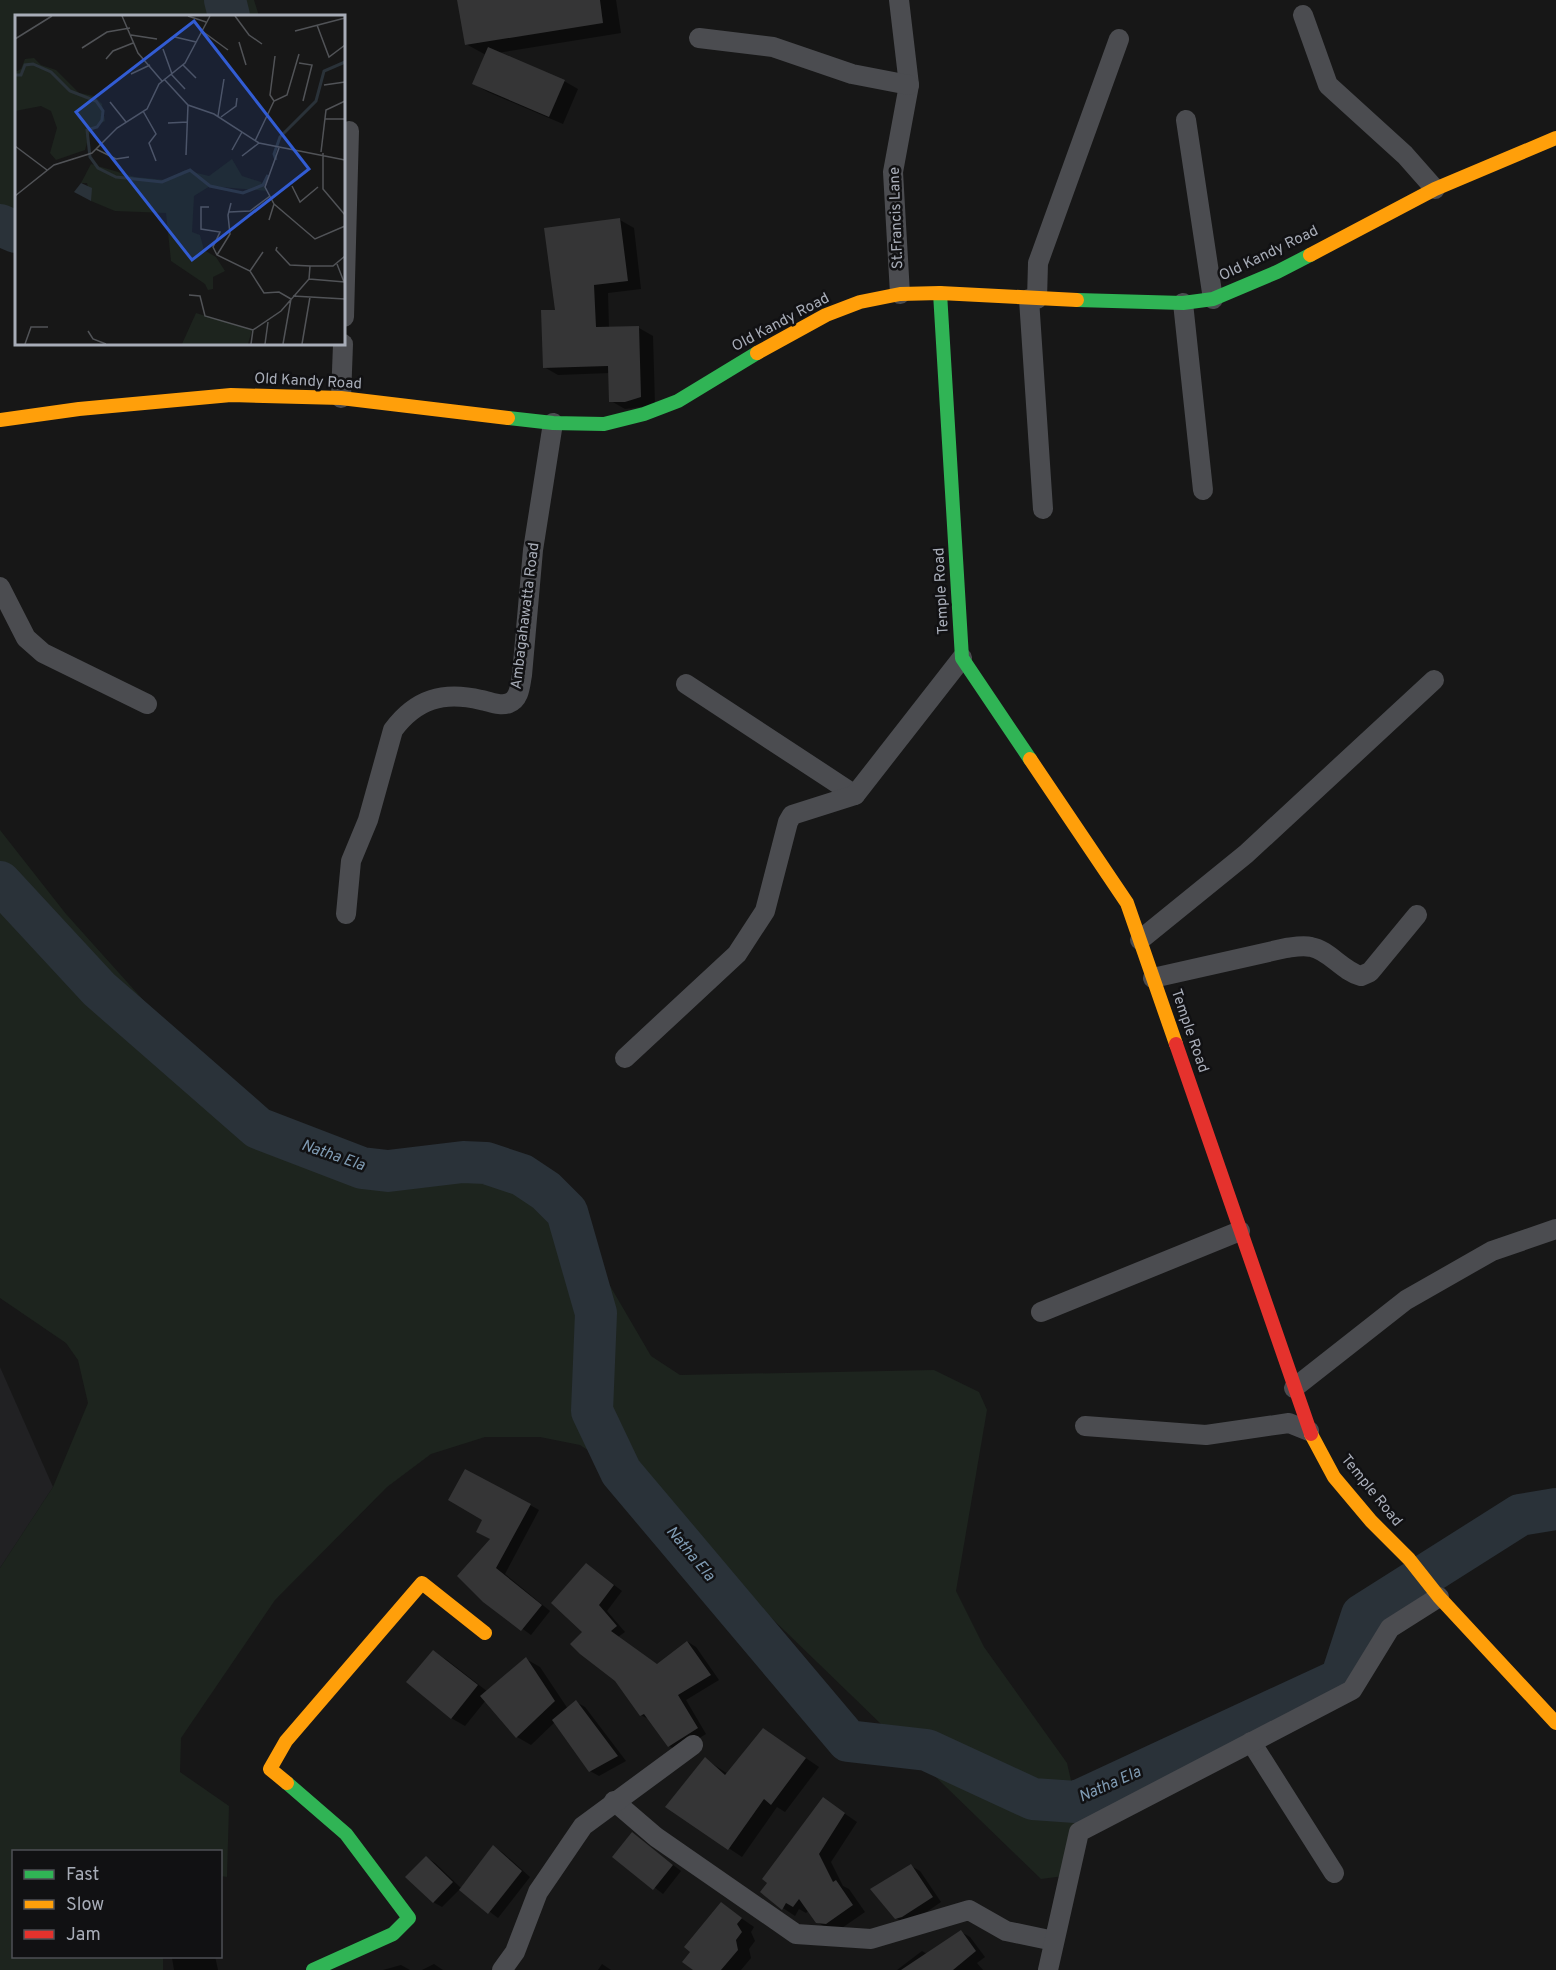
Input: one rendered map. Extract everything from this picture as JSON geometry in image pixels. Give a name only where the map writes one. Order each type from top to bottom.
[{"type":"street","name":"St.Francis Lane","points":[[899,0],[909,85],[893,172],[900,294]]},
{"type":"street","points":[[1303,15],[1328,85],[1405,155],[1435,189]]},
{"type":"street","points":[[699,38],[773,47],[852,74],[909,85]]},
{"type":"street","points":[[1043,509],[1033,299],[1038,263],[1119,39]]},
{"type":"street","points":[[1186,120],[1213,299]]},
{"type":"street","points":[[345,280],[349,131]]},
{"type":"street","name":"Old Kandy Road","points":[[0,420],[91,408],[220,396],[341,398],[553,423],[604,424],[645,414],[678,401],[753,355],[826,315],[860,302],[900,294],[940,293],[1033,299],[1183,303],[1213,299],[1277,272],[1435,189],[1556,138]]},
{"type":"street","name":"Temple Road","points":[[940,293],[962,658],[1127,903],[1309,1431],[1334,1477],[1371,1521],[1409,1559],[1439,1597],[1556,1723]]},
{"type":"street","points":[[1183,303],[1203,490]]},
{"type":"street","points":[[341,398],[343,345]]},
{"type":"street","name":"Ambagahawatta Road","points":[[346,914],[351,861],[368,820],[393,730],[399,722],[410,710],[424,701],[447,697],[473,698],[500,704],[509,703],[518,695],[522,675],[533,550],[553,423]]},
{"type":"street","points":[[0,587],[26,639],[43,654],[147,704]]},
{"type":"street","points":[[625,1058],[737,954],[765,911],[785,832],[792,815],[855,795],[962,658]]},
{"type":"street","points":[[1140,940],[1246,854],[1434,680]]},
{"type":"street","points":[[687,684],[855,795]]},
{"type":"street","points":[[1153,978],[1303,946],[1318,949],[1352,974],[1361,976],[1370,972],[1417,915]]},
{"type":"street","points":[[1294,1388],[1406,1300],[1492,1251],[1556,1229]]},
{"type":"street","points":[[1041,1312],[1240,1231]]},
{"type":"street","points":[[1085,1426],[1206,1435],[1289,1423],[1309,1431]]},
{"type":"street","points":[[314,1970],[393,1934],[409,1918],[346,1834],[270,1770],[286,1741],[422,1583],[485,1633]]},
{"type":"street","points":[[1048,1970],[1079,1832],[1352,1690],[1390,1628],[1439,1597]]},
{"type":"street","points":[[1251,1742],[1334,1873]]},
{"type":"street","points":[[502,1970],[515,1952],[538,1892],[583,1826],[693,1745]]},
{"type":"street","points":[[614,1801],[656,1837],[796,1934],[872,1939],[969,1910],[1006,1931],[1054,1941]]},
{"type":"shaded area","points":[[0,0],[254,0],[259,15],[15,15],[15,232],[0,239]]},
{"type":"shaded area","points":[[0,830],[66,914],[163,1022],[239,1094],[288,1132],[363,1168],[388,1171],[463,1162],[486,1163],[522,1175],[546,1191],[567,1212],[651,1356],[680,1375],[934,1370],[979,1392],[987,1410],[956,1591],[984,1647],[1067,1763],[1076,1802],[1073,1864],[1064,1876],[1041,1879],[621,1472],[580,1445],[540,1437],[485,1437],[431,1454],[387,1487],[275,1600],[181,1738],[180,1772],[229,1806],[227,1877],[222,1876],[222,1850],[12,1850],[12,1958],[163,1958],[163,1970],[0,1970],[0,1568],[53,1487],[88,1403],[78,1360],[66,1343],[0,1298]]},
{"type":"shaded area","points":[[0,1367],[53,1487],[0,1568]]},
{"type":"building","points":[[457,0],[600,0],[603,23],[465,45]]},
{"type":"building","points":[[488,47],[565,80],[549,117],[472,84]]},
{"type":"building","points":[[620,218],[628,281],[594,285],[596,327],[639,326],[641,397],[625,402],[609,402],[608,366],[543,368],[541,310],[555,310],[544,228]]},
{"type":"building","points":[[465,1469],[531,1504],[496,1568],[542,1605],[521,1631],[483,1602],[457,1576],[490,1539],[476,1532],[482,1520],[448,1500]]},
{"type":"building","points":[[586,1563],[614,1585],[599,1605],[617,1626],[611,1631],[657,1664],[687,1641],[711,1675],[678,1695],[698,1728],[668,1747],[644,1714],[640,1716],[615,1681],[570,1644],[582,1632],[551,1603]]},
{"type":"building","points":[[433,1650],[478,1685],[451,1719],[406,1682]]},
{"type":"building","points":[[526,1657],[555,1701],[516,1738],[480,1696]]},
{"type":"building","points":[[576,1700],[618,1756],[589,1772],[552,1720]]},
{"type":"building","points":[[763,1728],[806,1758],[771,1805],[764,1799],[728,1850],[665,1807],[705,1757],[725,1775]]},
{"type":"building","points":[[823,1797],[845,1813],[819,1854],[833,1882],[836,1880],[853,1905],[826,1924],[816,1923],[799,1899],[793,1907],[786,1903],[782,1910],[760,1892],[767,1883],[762,1879]]},
{"type":"building","points":[[632,1832],[673,1865],[653,1890],[612,1857]]},
{"type":"building","points":[[493,1845],[522,1871],[488,1914],[459,1890]]},
{"type":"building","points":[[426,1856],[453,1882],[433,1903],[405,1877]]},
{"type":"building","points":[[911,1864],[933,1897],[895,1919],[870,1889]]},
{"type":"building","points":[[721,1902],[742,1918],[737,1924],[742,1932],[736,1940],[738,1950],[721,1970],[693,1970],[682,1962],[690,1952],[684,1947]]},
{"type":"building","points":[[961,1930],[976,1951],[953,1970],[901,1970]]},
{"type":"waterway","name":"Natha Ela","points":[[225,0],[229,15]]},
{"type":"waterway","name":"Natha Ela","points":[[0,225],[15,232]]},
{"type":"waterway","name":"Natha Ela","points":[[0,882],[99,989],[258,1128],[362,1168],[388,1171],[463,1162],[486,1163],[522,1175],[546,1191],[567,1212],[596,1313],[592,1411],[621,1472],[848,1741],[927,1750],[1033,1799],[1076,1802],[1341,1679],[1362,1615],[1520,1515],[1556,1509]]},
{"type":"traffic: fast","points":[[1077,300],[1183,303],[1213,299],[1277,272],[1310,255]]},
{"type":"traffic: fast","points":[[940,293],[962,658],[1030,759]]},
{"type":"traffic: fast","points":[[508,418],[553,423],[604,424],[644,414],[678,401],[757,353]]},
{"type":"traffic: fast","points":[[287,1783],[346,1834],[409,1918],[393,1934],[313,1970]]},
{"type":"traffic: slow","points":[[1310,255],[1435,189],[1556,138]]},
{"type":"traffic: slow","points":[[757,353],[826,315],[860,302],[900,294],[940,293],[1077,300]]},
{"type":"traffic: slow","points":[[0,420],[79,409],[231,395],[341,398],[508,418]]},
{"type":"traffic: slow","points":[[1030,759],[1127,903],[1176,1044]]},
{"type":"traffic: slow","points":[[1311,1434],[1334,1477],[1371,1521],[1409,1559],[1439,1597],[1556,1723]]},
{"type":"traffic: slow","points":[[287,1783],[270,1769],[286,1741],[422,1583],[485,1633]]},
{"type":"traffic: jam","points":[[1176,1044],[1311,1434]]}]
